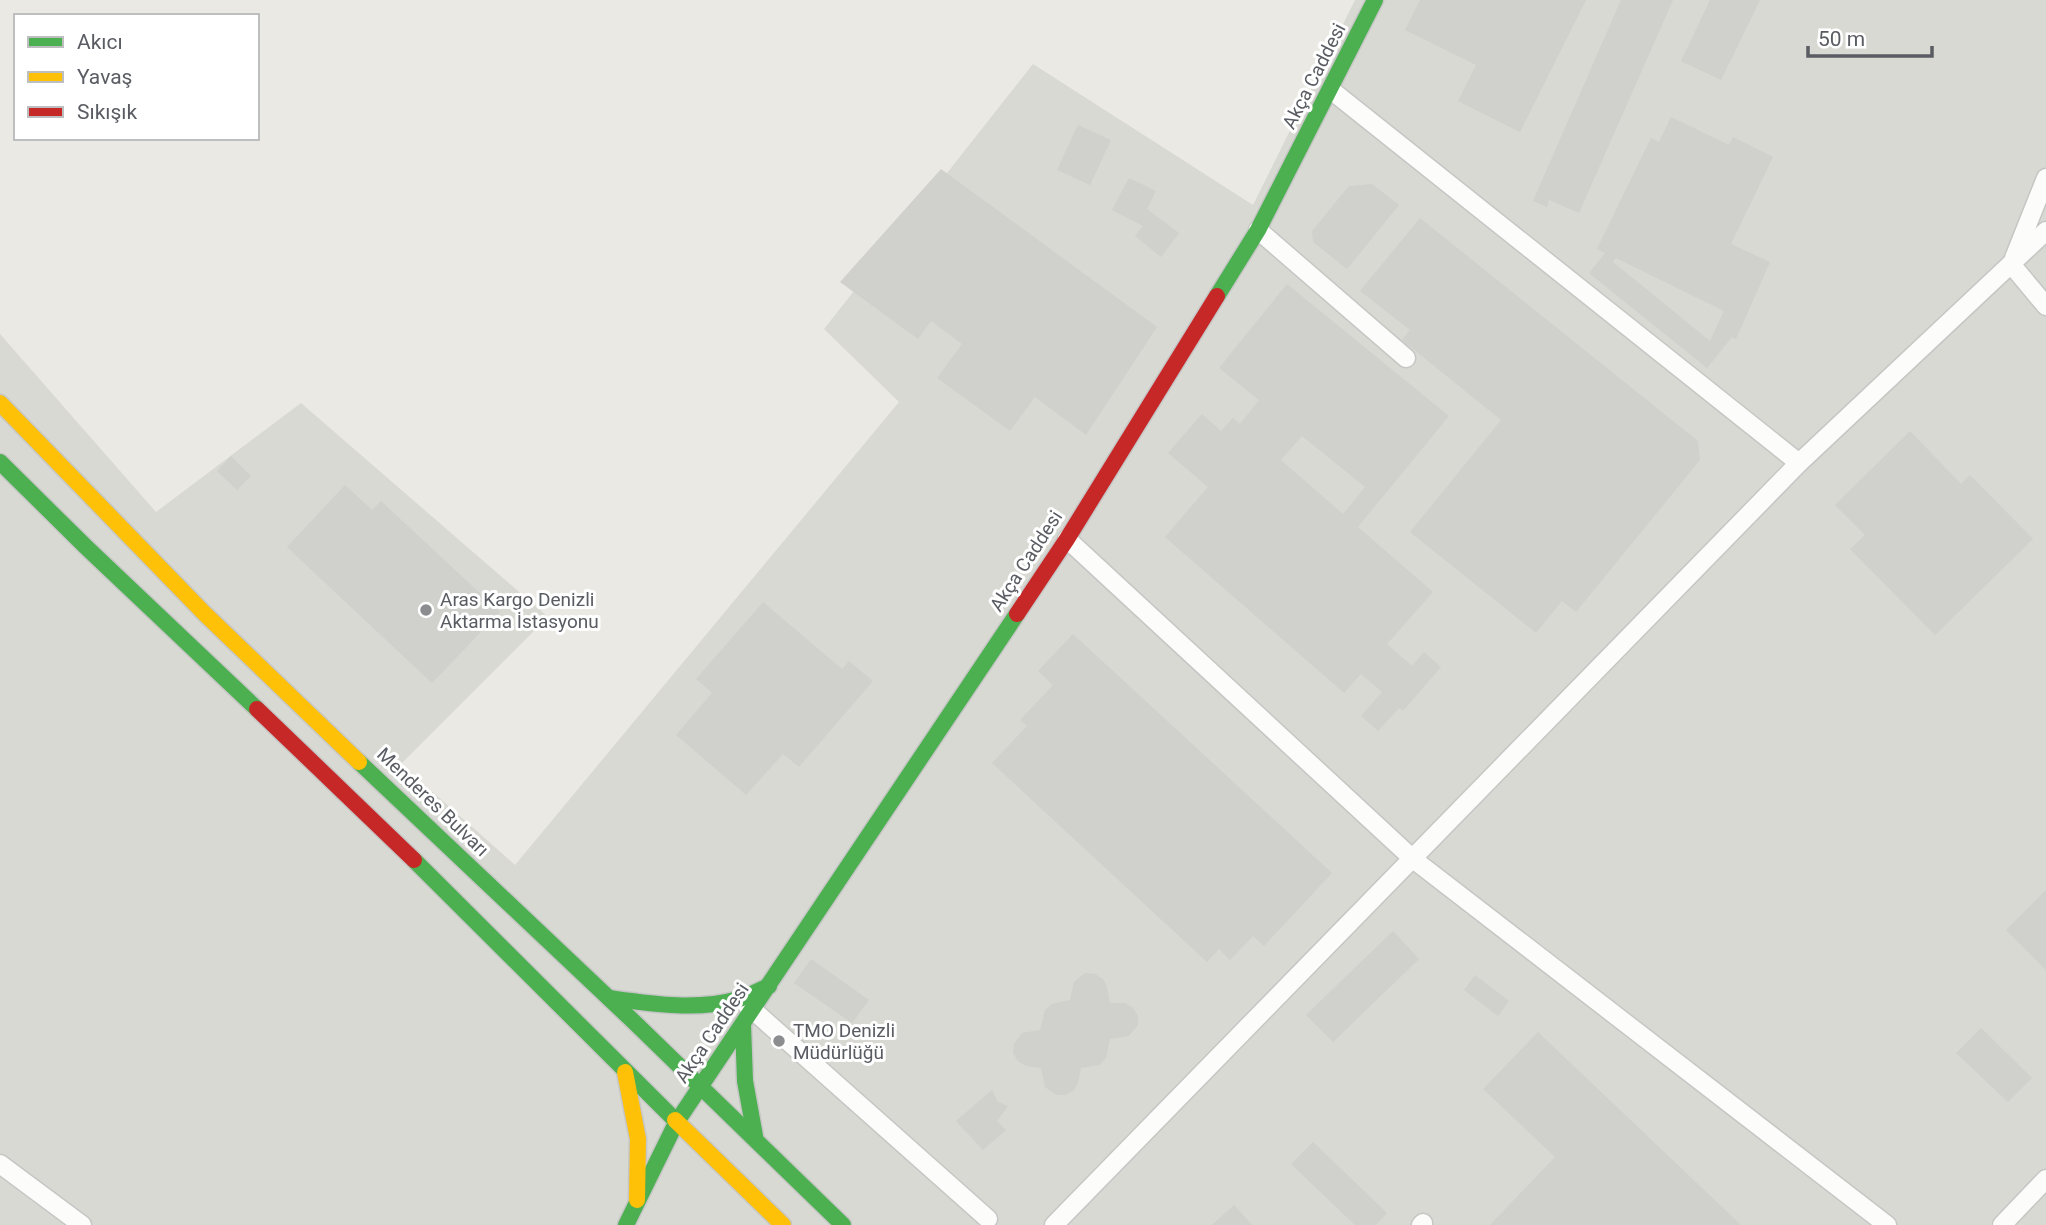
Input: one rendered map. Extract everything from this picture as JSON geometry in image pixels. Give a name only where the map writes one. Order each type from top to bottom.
[{"type":"main road","name":"Akça Caddesi","points":[[626,1225],[690,1098],[743,1025],[746,1004],[769,986],[1067,539],[1258,230],[1375,0]]},
{"type":"main road","name":"Menderes Bulvarı","points":[[0,403],[82,491],[378,779],[609,998],[690,1098],[755,1136],[843,1225]]},
{"type":"main road","points":[[0,462],[57,521],[349,796],[676,1123],[783,1225]]},
{"type":"main road","points":[[349,796],[538,961]]},
{"type":"main road","points":[[609,998],[663,1005],[746,1004]]},
{"type":"main road","points":[[743,1025],[742,1061],[748,1110],[755,1136]]},
{"type":"main road","points":[[625,1072],[639,1139],[637,1200]]},
{"type":"main road","points":[[690,1098],[824,1225]]},
{"type":"street","points":[[1331,90],[1799,463]]},
{"type":"street","points":[[2011,264],[2046,178]]},
{"type":"street","points":[[1258,230],[1406,358]]},
{"type":"street","points":[[1054,1225],[1799,463],[2046,232]]},
{"type":"street","points":[[2011,264],[2046,306]]},
{"type":"street","points":[[1067,539],[1413,859],[1887,1225]]},
{"type":"street","points":[[746,1004],[988,1219]]},
{"type":"street","points":[[0,1164],[82,1225]]},
{"type":"street","points":[[2002,1225],[2046,1179]]},
{"type":"shaded area","points":[[1355,0],[2046,0],[2046,1225],[0,1225],[0,334],[156,512],[301,403],[548,617],[401,764],[515,865],[899,402],[824,329],[1033,64],[1253,205]]},
{"type":"building","points":[[1420,0],[1586,0],[1520,132],[1458,101],[1476,65],[1405,30]]},
{"type":"building","points":[[1621,0],[1673,0],[1579,213],[1549,200],[1547,207],[1533,201]]},
{"type":"building","points":[[1710,0],[1760,0],[1721,80],[1681,61]]},
{"type":"building","points":[[1671,117],[1729,145],[1733,137],[1773,157],[1731,244],[1770,262],[1736,339],[1732,337],[1707,368],[1589,273],[1605,253],[1597,249],[1651,138],[1659,142]],"holes":[[[1616,258],[1724,311],[1710,341],[1613,262]]]},
{"type":"building","points":[[1078,125],[1111,140],[1090,185],[1057,170]]},
{"type":"building","points":[[941,169],[1157,327],[1086,435],[1035,397],[1010,431],[937,378],[962,344],[931,321],[918,339],[840,282]]},
{"type":"building","points":[[1129,178],[1156,191],[1147,209],[1179,233],[1161,257],[1135,236],[1143,226],[1112,210]]},
{"type":"building","points":[[1372,184],[1399,205],[1347,269],[1313,242],[1312,231],[1349,186]]},
{"type":"building","points":[[1420,218],[1698,441],[1700,460],[1576,612],[1562,601],[1536,633],[1410,532],[1501,420],[1402,340],[1410,330],[1360,291]]},
{"type":"building","points":[[1287,284],[1449,416],[1358,527],[1433,592],[1387,644],[1412,666],[1424,652],[1441,667],[1403,711],[1399,708],[1378,731],[1361,716],[1382,692],[1361,674],[1344,693],[1165,537],[1208,487],[1168,453],[1202,414],[1221,431],[1233,418],[1240,424],[1259,400],[1219,368]],"holes":[[[1302,436],[1365,487],[1343,514],[1281,460]]]},
{"type":"building","points":[[1910,431],[1961,484],[1970,475],[2033,539],[1935,635],[1850,549],[1865,535],[1835,505]]},
{"type":"building","points":[[231,456],[251,476],[237,490],[217,471]]},
{"type":"building","points":[[345,485],[372,510],[381,501],[500,612],[432,683],[287,547]]},
{"type":"building","points":[[763,602],[842,669],[849,661],[873,681],[799,767],[783,754],[746,795],[676,735],[712,693],[696,679]]},
{"type":"building","points":[[1073,634],[1332,873],[1264,946],[1253,936],[1230,960],[1219,949],[1207,962],[992,763],[1027,726],[1020,720],[1053,685],[1038,671]]},
{"type":"building","points":[[2046,890],[2046,970],[2006,930]]},
{"type":"building","points":[[1393,931],[1419,959],[1333,1042],[1306,1015]]},
{"type":"building","points":[[811,959],[869,1000],[852,1023],[794,983]]},
{"type":"building","points":[[1085,973],[1095,974],[1103,979],[1110,1003],[1125,1003],[1133,1008],[1138,1016],[1138,1025],[1129,1036],[1110,1039],[1106,1058],[1099,1065],[1081,1068],[1073,1091],[1056,1095],[1045,1087],[1041,1068],[1026,1066],[1018,1061],[1013,1053],[1014,1044],[1022,1033],[1040,1030],[1045,1010],[1051,1004],[1070,1000],[1074,982]]},
{"type":"building","points":[[1475,975],[1509,1001],[1498,1016],[1464,990]]},
{"type":"building","points":[[1981,1028],[2032,1078],[2008,1102],[1956,1053]]},
{"type":"building","points":[[1538,1032],[1741,1225],[1490,1225],[1555,1157],[1483,1089]]},
{"type":"building","points":[[992,1090],[998,1102],[1008,1106],[997,1121],[1006,1130],[983,1150],[956,1121]]},
{"type":"building","points":[[1313,1142],[1387,1213],[1376,1225],[1355,1225],[1291,1164]]},
{"type":"building","points":[[1234,1205],[1252,1225],[1212,1225]]},
{"type":"traffic: fast","points":[[1217,296],[1258,230],[1375,0]]},
{"type":"traffic: fast","points":[[0,462],[257,709]]},
{"type":"traffic: fast","points":[[626,1225],[676,1123],[1017,614]]},
{"type":"traffic: fast","points":[[359,762],[632,1020],[843,1225]]},
{"type":"traffic: fast","points":[[414,860],[675,1120]]},
{"type":"traffic: fast","points":[[609,998],[674,1005],[707,1005],[739,999],[769,986]]},
{"type":"traffic: fast","points":[[743,1025],[745,1081],[755,1136]]},
{"type":"traffic: slow","points":[[0,403],[205,614],[359,762]]},
{"type":"traffic: slow","points":[[625,1072],[638,1139],[637,1200]]},
{"type":"traffic: slow","points":[[675,1120],[783,1225]]},
{"type":"traffic: jam","points":[[1017,614],[1067,539],[1217,296]]},
{"type":"traffic: jam","points":[[257,709],[414,860]]},
{"type":"place","name":"Aras Kargo Denizli Aktarma İstasyonu","points":[[426,610]]},
{"type":"place","name":"TMO Denizli Müdürlüğü","points":[[779,1041]]}]
